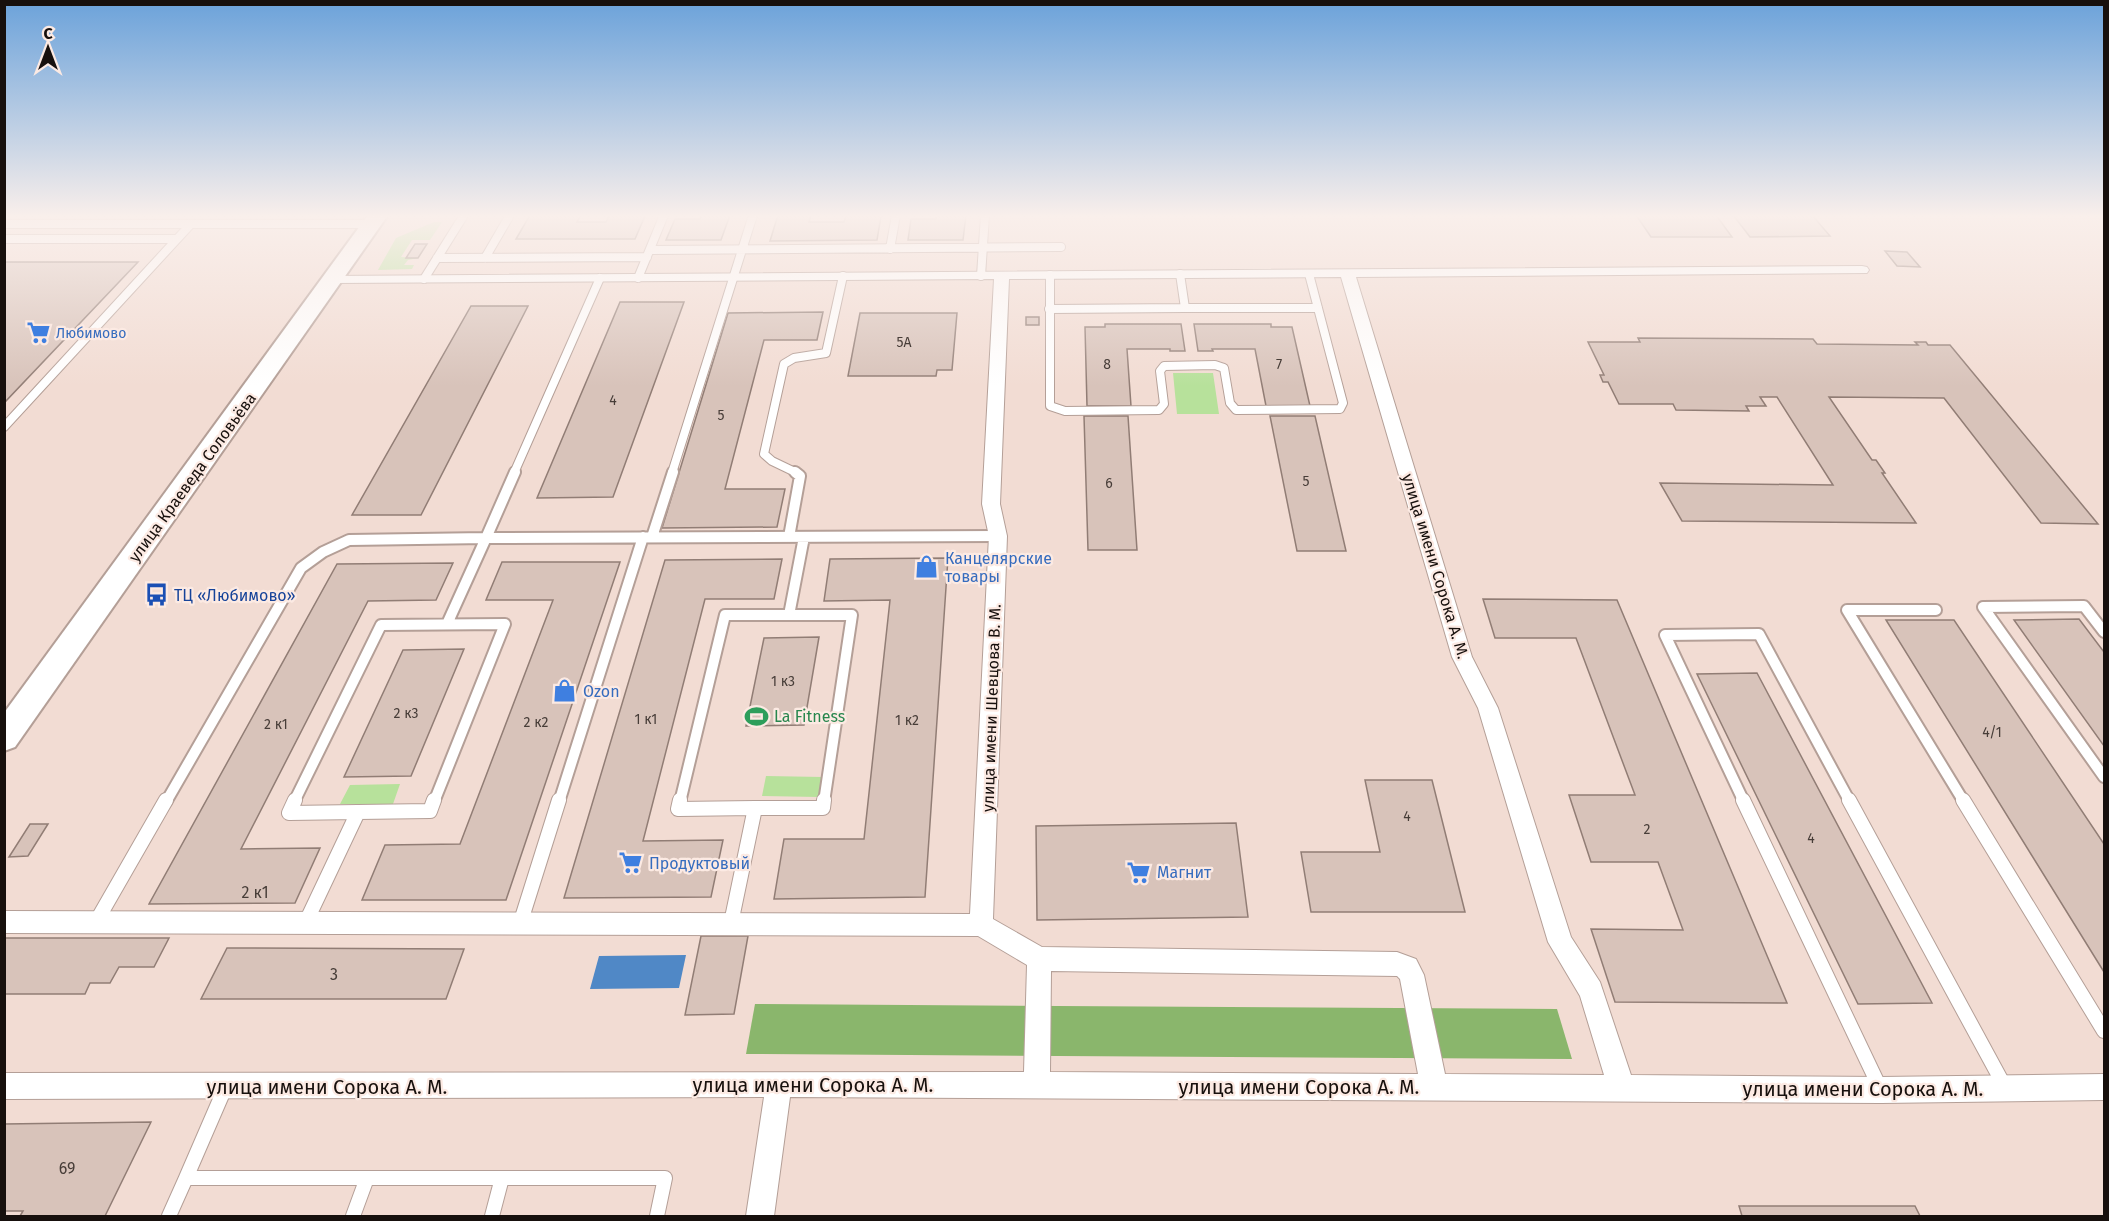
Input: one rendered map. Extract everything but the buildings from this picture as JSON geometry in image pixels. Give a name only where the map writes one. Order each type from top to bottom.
[{"type":"main road","name":"улица Краеведа Соловьёва","points":[[4,738],[338,272]]},
{"type":"street","points":[[333,279],[1522,272]]},
{"type":"street","name":"улица имени Сорока А. М.","points":[[1347,273],[1462,657],[1488,708],[1560,942],[1591,991],[1622,1089]]},
{"type":"street","name":"улица имени Шевцова В. М.","points":[[981,925],[998,536],[991,504],[1002,275]]},
{"type":"street","points":[[4,922],[305,925],[731,923],[981,925],[1039,959],[1397,964],[1407,967],[1412,975],[1434,1088]]},
{"type":"street","points":[[1037,1086],[1039,959]]},
{"type":"street","points":[[760,1216],[779,1084]]},
{"type":"street","name":"улица имени Сорока А. М.","points":[[4,1086],[779,1084],[1881,1090],[2104,1087]]},
{"type":"lane","points":[[4,427],[147,272]]},
{"type":"lane","points":[[424,279],[428,272]]},
{"type":"lane","points":[[638,278],[641,272]]},
{"type":"lane","points":[[520,924],[735,272]]},
{"type":"lane","points":[[981,272],[981,276]]},
{"type":"lane","points":[[1180,274],[1185,308]]},
{"type":"lane","points":[[1050,275],[1049,401],[1050,406],[1056,409],[1065,411],[1158,410],[1163,408],[1164,404],[1160,371],[1164,366],[1170,365],[1221,366],[1225,371],[1230,403],[1236,410],[1340,409],[1343,403],[1309,274]]},
{"type":"lane","points":[[789,537],[800,476],[795,470],[768,460],[764,454],[784,364],[789,359],[800,356],[826,353],[843,276]]},
{"type":"lane","points":[[447,624],[600,278]]},
{"type":"lane","points":[[1049,309],[1318,308]]},
{"type":"lane","points":[[96,922],[296,578],[312,558],[332,546],[349,540],[998,536]]},
{"type":"lane","points":[[789,615],[804,537]]},
{"type":"lane","points":[[2104,632],[2084,606],[1983,607],[2104,777]]},
{"type":"lane","points":[[1936,610],[1847,610],[2104,1031]]},
{"type":"lane","points":[[725,615],[852,615],[823,808],[755,808],[678,809],[725,615]]},
{"type":"lane","points":[[505,624],[430,812],[358,812],[289,813],[381,625],[505,624]]},
{"type":"lane","points":[[1881,1090],[1665,635],[1758,634],[2006,1088]]},
{"type":"lane","points":[[731,923],[755,808]]},
{"type":"lane","points":[[305,925],[358,812]]},
{"type":"lane","points":[[169,1216],[225,1087]]},
{"type":"lane","points":[[186,1178],[664,1178],[657,1216]]},
{"type":"lane","points":[[353,1216],[367,1178]]},
{"type":"lane","points":[[492,1216],[502,1178]]},
{"type":"green space","points":[[1173,373],[1213,373],[1219,414],[1177,414]]},
{"type":"green space","points":[[766,776],[823,777],[819,797],[762,796]]},
{"type":"green space","points":[[400,784],[393,804],[340,804],[350,785]]},
{"type":"green space","points":[[755,1004],[1557,1009],[1572,1059],[746,1054]]},
{"type":"water","points":[[686,955],[679,988],[590,989],[599,956]]},
{"type":"place","name":"Любимово","points":[[38,333]]},
{"type":"place","name":"Канцелярские товары","points":[[927,567]]},
{"type":"place","name":"ТЦ «Любимово»","points":[[156,595]]},
{"type":"place","name":"Ozon","points":[[565,691]]},
{"type":"place","name":"La Fitness","points":[[756,716]]},
{"type":"place","name":"Продуктовый","points":[[631,863]]},
{"type":"place","name":"Магнит","points":[[1139,872]]}]
